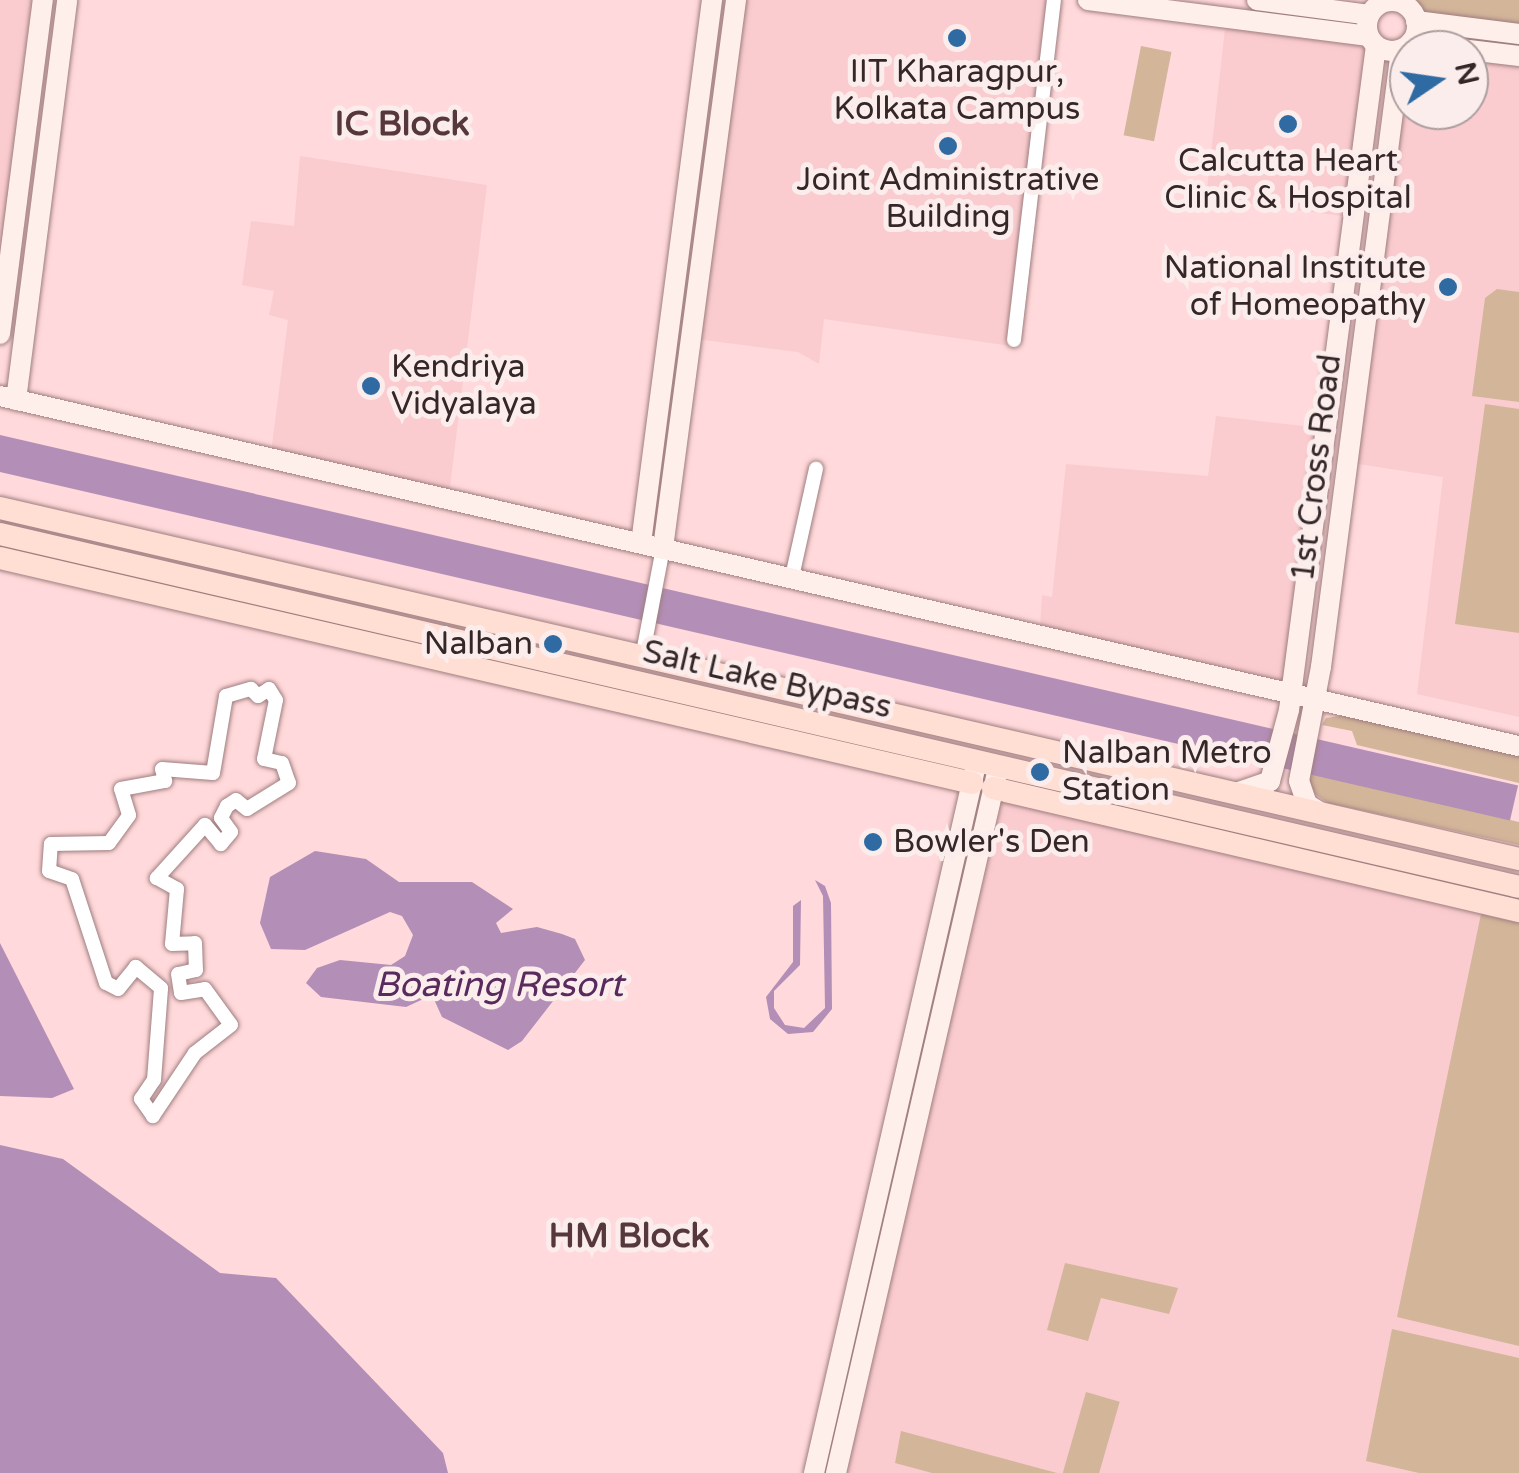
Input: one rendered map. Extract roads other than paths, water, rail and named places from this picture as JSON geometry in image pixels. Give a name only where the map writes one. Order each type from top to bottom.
[{"type":"main road","name":"Salt Lake Bypass","points":[[0,508],[1519,859]]},
{"type":"main road","name":"Salt Lake Bypass","points":[[0,534],[633,693],[985,775],[1194,812],[1517,887]]},
{"type":"main road","name":"Salt Lake Bypass","points":[[0,558],[633,693]]},
{"type":"main road","points":[[633,693],[642,658]]},
{"type":"main road","name":"Salt Lake Bypass","points":[[985,775],[1161,827],[1519,911]]},
{"type":"main road","points":[[1161,827],[1194,812]]},
{"type":"street","points":[[0,334],[43,0]]},
{"type":"street","points":[[67,0],[37,231],[8,398],[792,576],[1315,707],[1519,746]]},
{"type":"street","points":[[641,543],[712,0]]},
{"type":"street","points":[[642,658],[663,548],[736,0]]},
{"type":"street","points":[[1014,340],[1054,0]]},
{"type":"street","points":[[1088,0],[1375,20],[1409,9],[1519,34]]},
{"type":"street","points":[[1257,0],[1375,20]]},
{"type":"street","name":"1st Cross Road","points":[[1229,793],[1263,786],[1274,774],[1290,701],[1356,207],[1375,20]]},
{"type":"street","points":[[38,36],[62,40]]},
{"type":"street","points":[[1489,53],[1519,56]]},
{"type":"street","name":"1st Cross Road","points":[[1325,814],[1307,804],[1299,780],[1315,707],[1393,130]]},
{"type":"street","points":[[1356,207],[1380,209]]},
{"type":"street","points":[[14,227],[37,231]]},
{"type":"street","points":[[792,576],[816,469]]},
{"type":"street","points":[[1314,528],[1338,533]]},
{"type":"street","points":[[269,688],[276,700],[264,760],[282,763],[289,783],[248,809],[236,800],[227,806],[221,818],[230,832],[222,844],[205,825],[157,878],[177,889],[172,944],[195,943],[196,970],[178,974],[181,993],[206,989],[231,1025],[195,1053],[153,1116],[141,1100],[154,1080],[161,988],[136,966],[118,990],[106,982],[72,879],[49,871],[51,844],[109,844],[129,815],[120,789],[165,780],[162,769],[213,773],[226,696],[251,689],[258,696],[269,688]]},
{"type":"street","points":[[814,1473],[985,775]]},
{"type":"street","points":[[836,1473],[985,775]]},
{"type":"water","points":[[0,435],[1518,785],[1510,821],[0,472]]},
{"type":"water","name":"Boating Resort","points":[[315,851],[366,859],[399,882],[472,882],[513,909],[496,923],[501,933],[537,927],[562,934],[575,939],[585,960],[522,1041],[508,1050],[442,1017],[432,995],[406,1007],[321,997],[306,983],[317,968],[340,960],[391,965],[405,956],[413,935],[402,916],[390,912],[305,950],[271,949],[260,923],[270,877]]},
{"type":"water","points":[[815,880],[825,886],[831,903],[832,1009],[813,1032],[788,1034],[770,1019],[766,997],[793,962],[793,906],[801,900],[800,965],[774,991],[774,1008],[785,1025],[804,1028],[825,1008],[823,896]]},
{"type":"water","points":[[0,943],[74,1089],[52,1098],[0,1096]]},
{"type":"water","points":[[0,1145],[63,1159],[220,1273],[276,1278],[443,1453],[448,1473],[0,1473]]},
{"type":"place","name":"IIT Kharagpur, Kolkata Campus","points":[[957,38]]},
{"type":"place","name":"Calcutta Heart Clinic & Hospital","points":[[1288,124]]},
{"type":"place","name":"Joint Administrative Building","points":[[948,146]]},
{"type":"place","name":"National Institute of Homeopathy","points":[[1448,287]]},
{"type":"place","name":"Kendriya Vidyalaya","points":[[371,386]]},
{"type":"place","name":"Nalban","points":[[553,644]]},
{"type":"place","name":"Nalban Metro Station","points":[[1040,772]]},
{"type":"place","name":"Bowler's Den","points":[[873,842]]},
{"type":"district","name":"IC Block","points":[[402,124]]},
{"type":"district","name":"HM Block","points":[[629,1236]]}]
